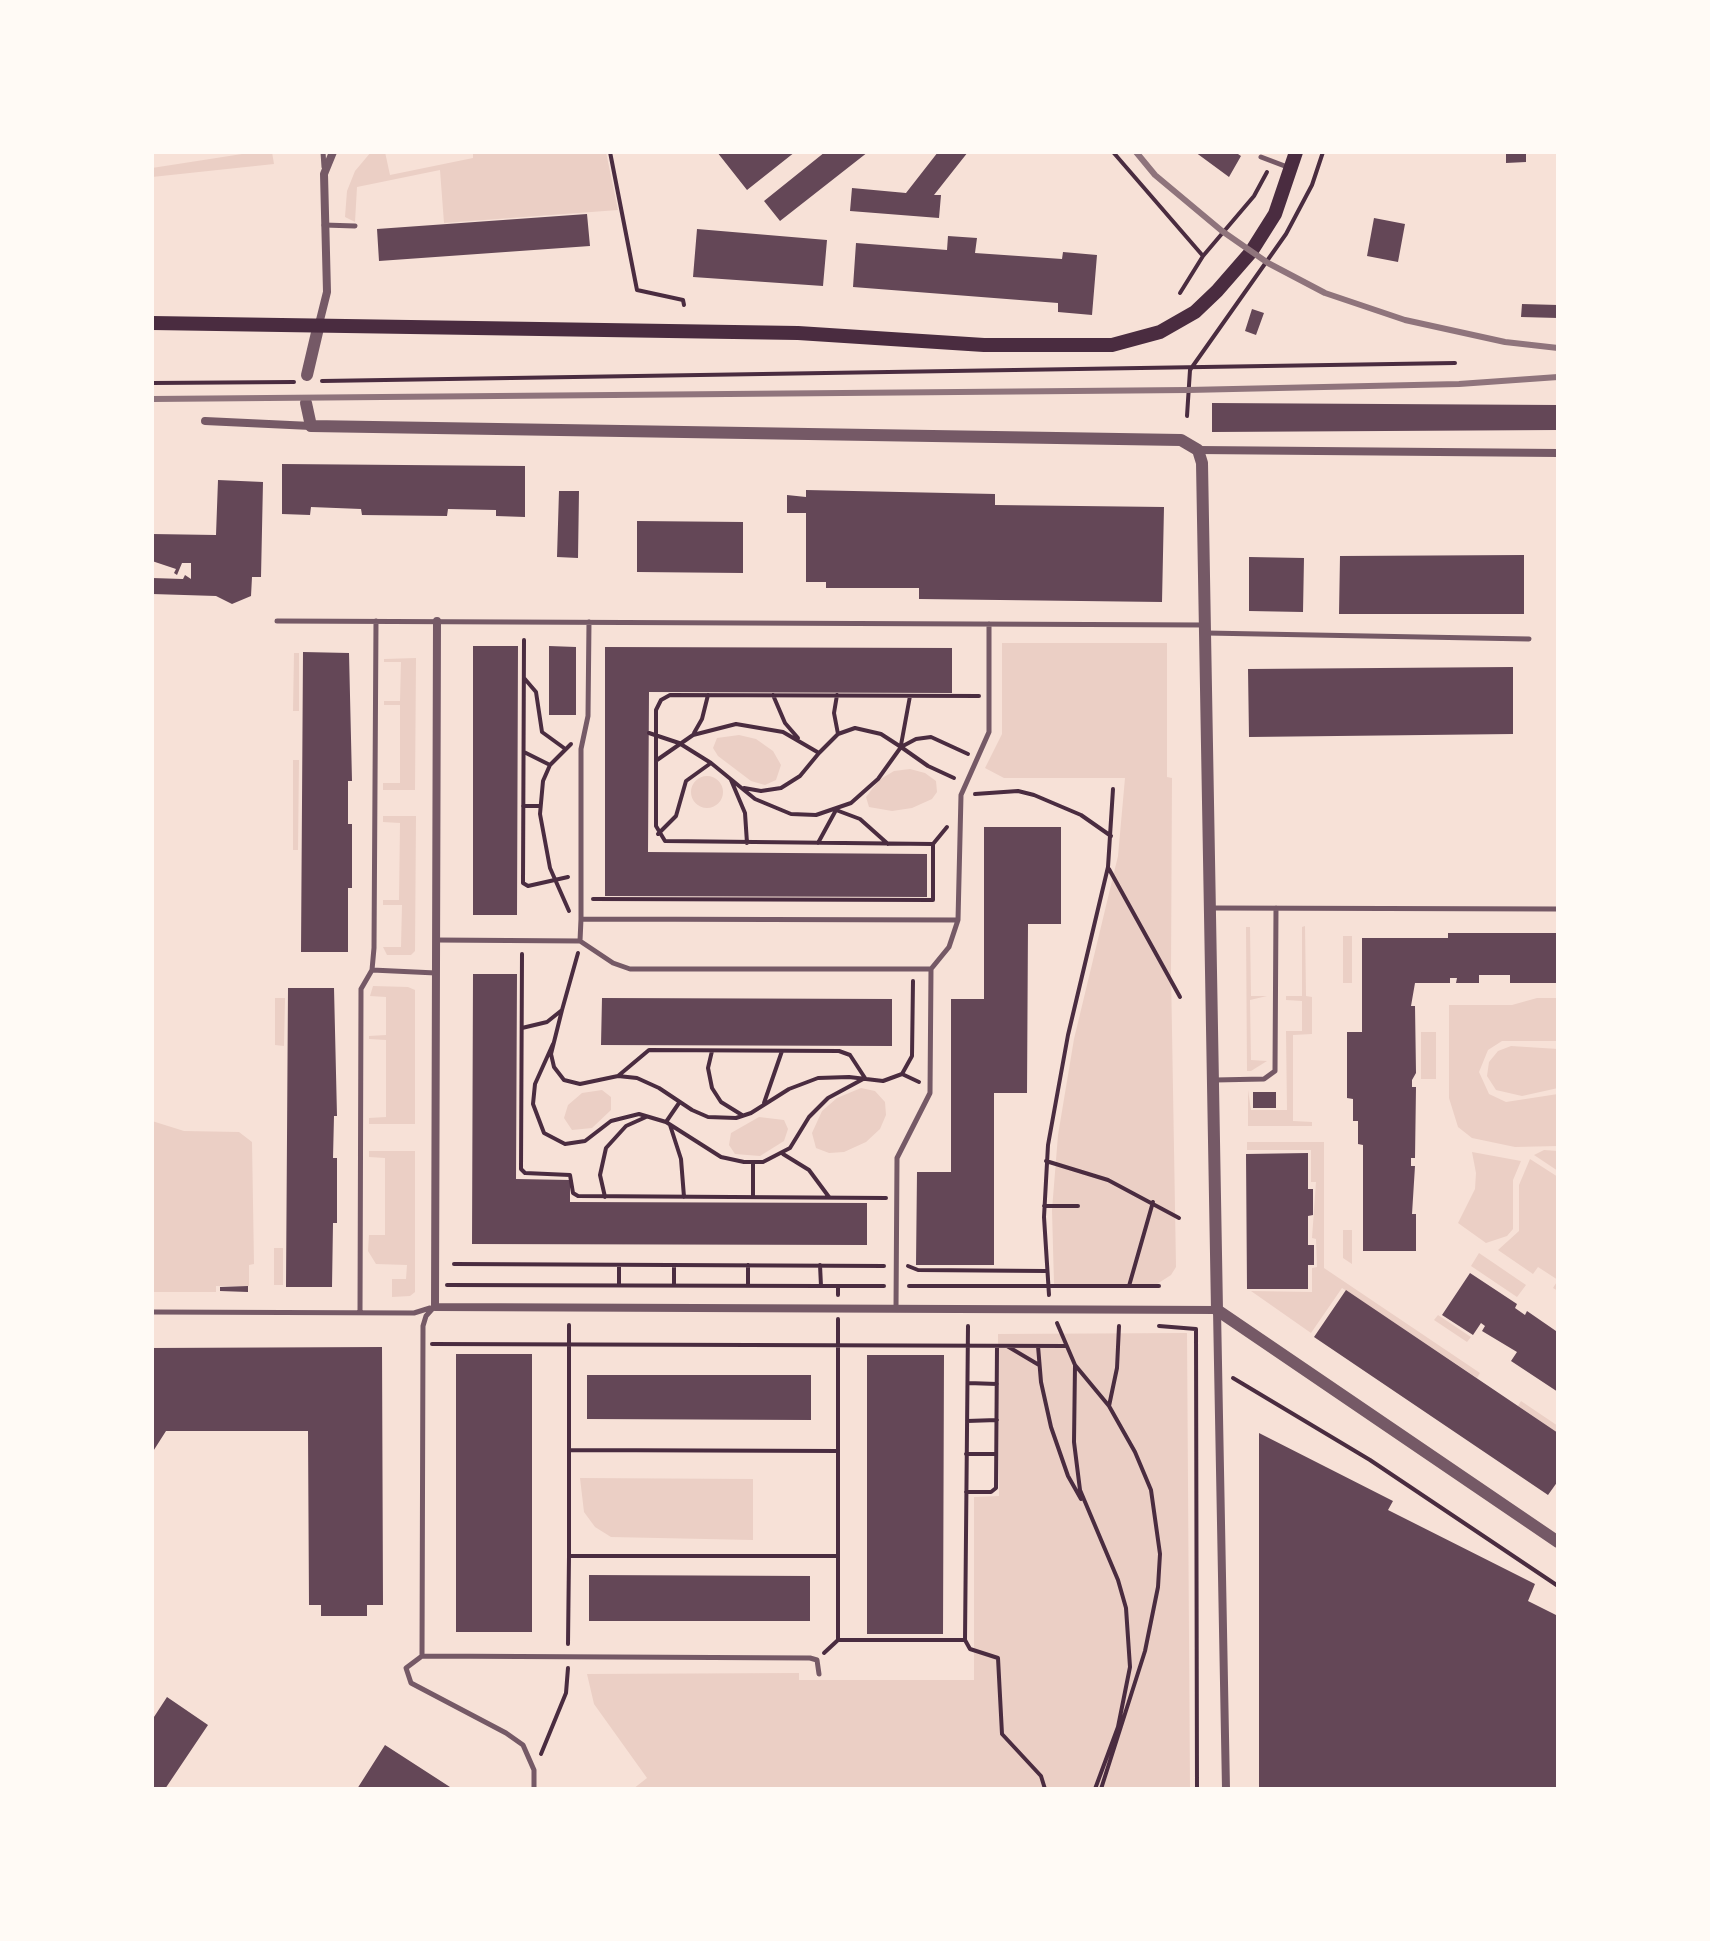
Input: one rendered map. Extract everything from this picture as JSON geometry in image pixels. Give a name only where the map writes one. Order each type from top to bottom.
[{"type":"main road","points":[[152,323],[798,333],[984,345],[1112,345],[1160,332],[1195,312],[1217,291],[1251,252],[1275,214],[1296,152]]},
{"type":"street","points":[[308,379],[327,292],[324,174],[333,152]]},
{"type":"street","points":[[306,403],[311,426]]},
{"type":"street","points":[[205,421],[311,426],[1181,440],[1198,450],[1558,453]]},
{"type":"street","points":[[1198,450],[1202,463],[1226,1789]]},
{"type":"street","points":[[437,621],[435,1307],[1217,1310],[1558,1542]]},
{"type":"lane","points":[[323,152],[324,174]]},
{"type":"lane","points":[[1261,157],[1292,168]]},
{"type":"lane","points":[[324,225],[355,226]]},
{"type":"lane","points":[[277,621],[989,624],[1529,639]]},
{"type":"lane","points":[[360,1313],[361,989],[372,970],[376,621]]},
{"type":"lane","points":[[580,941],[583,738],[588,716],[589,622]]},
{"type":"lane","points":[[896,1309],[896,1198],[900,1147],[930,1093],[931,969],[949,947],[958,920],[961,795],[988,736],[989,624]]},
{"type":"lane","points":[[1209,908],[1558,909]]},
{"type":"lane","points":[[1212,1080],[1264,1079],[1275,1071],[1276,908]]},
{"type":"lane","points":[[581,919],[958,920]]},
{"type":"lane","points":[[436,940],[580,941],[613,963],[630,969],[931,969]]},
{"type":"lane","points":[[372,970],[436,973]]},
{"type":"lane","points":[[152,1312],[414,1313],[435,1307]]},
{"type":"lane","points":[[422,1656],[423,1344],[424,1319],[435,1307]]},
{"type":"lane","points":[[534,1789],[534,1770],[523,1745],[411,1683],[406,1668],[422,1656],[810,1658],[817,1660],[819,1674]]},
{"type":"path","points":[[610,152],[637,290],[683,300],[684,305]]},
{"type":"path","points":[[1113,152],[1203,256]]},
{"type":"path","points":[[1180,293],[1203,256],[1254,196],[1268,171]]},
{"type":"path","points":[[1187,416],[1190,370],[1213,334]]},
{"type":"path","points":[[152,383],[1190,370],[1262,364],[1455,363]]},
{"type":"path","points":[[524,640],[523,883],[528,886],[581,874]]},
{"type":"path","points":[[524,678],[536,692],[542,732],[564,748]]},
{"type":"path","points":[[658,834],[656,710],[661,700],[670,695],[989,696]]},
{"type":"path","points":[[693,735],[702,719],[708,695]]},
{"type":"path","points":[[773,695],[785,723],[800,740],[819,753]]},
{"type":"path","points":[[837,695],[834,713],[838,734]]},
{"type":"path","points":[[818,843],[836,810],[878,779],[901,747],[910,696]]},
{"type":"path","points":[[656,761],[679,743],[713,728],[752,725],[800,740]]},
{"type":"path","points":[[742,788],[761,791],[781,788],[800,776],[838,734],[863,729],[881,734],[928,766],[967,781]]},
{"type":"path","points":[[649,733],[679,743],[780,811],[804,815],[836,810],[860,819],[888,844]]},
{"type":"path","points":[[901,747],[916,739],[931,737],[950,743],[977,760]]},
{"type":"path","points":[[583,738],[564,748],[550,765],[540,806],[540,828],[562,898],[933,900],[933,844],[670,843],[658,834]]},
{"type":"path","points":[[524,752],[550,765]]},
{"type":"path","points":[[658,834],[676,816],[686,781],[711,763]]},
{"type":"path","points":[[730,778],[745,813],[747,843]]},
{"type":"path","points":[[1101,1789],[1145,1651],[1158,1587],[1160,1554],[1151,1490],[1135,1452],[1109,1406],[1075,1365],[1053,1309],[1046,1286],[1044,1206],[1046,1161],[1068,1035],[1108,867],[1113,789]]},
{"type":"path","points":[[961,795],[1018,791],[1034,795],[1073,811],[1112,836]]},
{"type":"path","points":[[523,806],[540,806]]},
{"type":"path","points":[[1108,867],[1180,997]]},
{"type":"path","points":[[522,940],[521,1169],[529,1175],[570,1175],[576,1196],[896,1198]]},
{"type":"path","points":[[580,941],[570,992],[533,1093],[539,1126],[551,1138],[574,1144],[585,1141],[620,1117],[648,1116],[668,1123],[721,1157],[753,1163],[783,1154],[820,1105],[844,1087],[865,1078]]},
{"type":"path","points":[[553,1044],[554,1067],[564,1080],[580,1084],[618,1076],[649,1082],[679,1103],[708,1117],[744,1116],[803,1082],[833,1077],[890,1080],[902,1074],[911,1062],[913,969]]},
{"type":"path","points":[[522,1028],[547,1022],[562,1010]]},
{"type":"path","points":[[618,1076],[649,1050],[782,1050],[843,1051],[850,1055],[865,1078]]},
{"type":"path","points":[[712,1050],[708,1068],[712,1088],[721,1102],[744,1116]]},
{"type":"path","points":[[763,1106],[782,1050]]},
{"type":"path","points":[[679,1103],[668,1123],[681,1159],[684,1197]]},
{"type":"path","points":[[605,1197],[600,1175],[606,1148],[626,1126],[648,1116]]},
{"type":"path","points":[[783,1154],[809,1170],[829,1197]]},
{"type":"path","points":[[1046,1161],[1108,1180],[1179,1218]]},
{"type":"path","points":[[753,1163],[753,1197]]},
{"type":"path","points":[[1129,1286],[1153,1202]]},
{"type":"path","points":[[1044,1206],[1078,1206]]},
{"type":"path","points":[[454,1264],[820,1265],[1045,1271]]},
{"type":"path","points":[[619,1265],[619,1285]]},
{"type":"path","points":[[674,1265],[674,1285]]},
{"type":"path","points":[[748,1265],[748,1285]]},
{"type":"path","points":[[820,1265],[821,1286]]},
{"type":"path","points":[[435,1284],[1159,1286]]},
{"type":"path","points":[[838,1286],[838,1640],[965,1640]]},
{"type":"path","points":[[534,1770],[566,1693],[569,1325]]},
{"type":"path","points":[[968,1326],[965,1640],[973,1651],[988,1652],[998,1658],[1002,1734],[1041,1776],[1045,1789]]},
{"type":"path","points":[[1109,1406],[1117,1368],[1119,1326]]},
{"type":"path","points":[[1159,1326],[1196,1329],[1197,1789]]},
{"type":"path","points":[[423,1344],[1066,1346]]},
{"type":"path","points":[[966,1492],[995,1491],[997,1346]]},
{"type":"path","points":[[1007,1346],[1039,1365]]},
{"type":"path","points":[[1038,1346],[1055,1440],[1068,1476],[1086,1509],[1122,1594],[1130,1667],[1118,1727],[1095,1789]]},
{"type":"path","points":[[1196,1357],[1370,1460],[1558,1586]]},
{"type":"path","points":[[1075,1365],[1074,1442],[1086,1509]]},
{"type":"path","points":[[967,1383],[997,1384]]},
{"type":"path","points":[[967,1421],[997,1420]]},
{"type":"path","points":[[569,1450],[838,1451]]},
{"type":"path","points":[[966,1454],[997,1454]]},
{"type":"path","points":[[569,1556],[838,1556]]},
{"type":"shaded area","points":[[272,152],[274,164],[152,177],[152,168]]},
{"type":"shaded area","points":[[371,152],[385,152],[390,175],[473,158],[473,152],[606,152],[618,210],[444,223],[440,170],[357,187],[355,222],[345,217],[347,191],[355,171]]},
{"type":"shaded area","points":[[1002,643],[1167,643],[1167,777],[1172,778],[1171,972],[1176,1267],[1171,1275],[1157,1284],[1054,1284],[1052,1210],[1058,1135],[1074,1039],[1118,856],[1125,778],[1004,778],[985,768],[1002,734]]},
{"type":"shaded area","points":[[294,653],[299,653],[299,711],[293,711]]},
{"type":"shaded area","points":[[416,658],[415,790],[383,790],[383,783],[400,783],[400,705],[384,705],[384,701],[400,701],[401,662],[384,662],[384,659]]},
{"type":"shaded area","points":[[739,735],[756,739],[773,751],[781,765],[776,780],[765,785],[751,781],[718,756],[713,748],[717,738]]},
{"type":"shaded area","points":[[293,760],[299,760],[298,850],[293,850]]},
{"type":"shaded area","points":[[910,769],[925,773],[936,781],[937,792],[932,799],[912,808],[892,811],[869,807],[866,797],[879,780],[894,771]]},
{"type":"shaded area","points":[[707,776],[718,781],[723,792],[718,803],[707,808],[696,803],[691,792],[696,781]]},
{"type":"shaded area","points":[[383,816],[416,816],[415,951],[411,955],[387,955],[383,947],[401,947],[402,905],[383,905],[383,900],[399,900],[400,823],[383,822]]},
{"type":"shaded area","points":[[1305,926],[1306,996],[1312,997],[1312,1034],[1293,1035],[1293,1121],[1312,1122],[1312,1126],[1248,1126],[1248,1090],[1251,1110],[1287,1110],[1286,1031],[1302,1031],[1302,1001],[1286,1000],[1286,996],[1302,996],[1302,927]]},
{"type":"shaded area","points":[[1246,927],[1250,927],[1251,996],[1267,996],[1250,1000],[1251,1060],[1267,1061],[1251,1071],[1247,1071]]},
{"type":"shaded area","points":[[1343,936],[1352,936],[1352,983],[1343,983]]},
{"type":"shaded area","points":[[373,986],[415,990],[415,1124],[369,1124],[369,1118],[386,1117],[386,1040],[369,1039],[369,1036],[386,1035],[386,997],[370,996]]},
{"type":"shaded area","points":[[275,998],[285,998],[284,1046],[275,1045]]},
{"type":"shaded area","points":[[1537,998],[1558,998],[1558,1041],[1502,1041],[1488,1050],[1479,1072],[1489,1094],[1506,1102],[1558,1094],[1558,1146],[1515,1147],[1472,1138],[1458,1127],[1449,1098],[1449,1005],[1512,1005]]},
{"type":"shaded area","points":[[1421,1032],[1436,1032],[1436,1079],[1421,1079]]},
{"type":"shaded area","points":[[1511,1046],[1558,1049],[1558,1088],[1522,1096],[1496,1090],[1487,1076],[1489,1062],[1498,1051]]},
{"type":"shaded area","points":[[861,1088],[875,1091],[885,1102],[886,1115],[880,1129],[866,1142],[844,1152],[829,1153],[816,1148],[812,1133],[822,1111],[837,1098]]},
{"type":"shaded area","points":[[602,1090],[611,1097],[611,1110],[592,1128],[572,1130],[564,1118],[568,1105],[582,1093]]},
{"type":"shaded area","points":[[759,1117],[784,1120],[788,1129],[784,1141],[760,1156],[735,1154],[729,1145],[731,1133]]},
{"type":"shaded area","points":[[152,1121],[184,1131],[239,1132],[252,1142],[254,1264],[249,1265],[249,1286],[216,1286],[216,1292],[152,1292]]},
{"type":"shaded area","points":[[1247,1142],[1324,1142],[1324,1268],[1480,1373],[1477,1378],[1342,1288],[1311,1333],[1251,1291],[1312,1292],[1312,1268],[1317,1267],[1316,1239],[1312,1238],[1316,1182],[1311,1182],[1311,1150],[1247,1150]]},
{"type":"shaded area","points":[[1544,1150],[1558,1151],[1558,1171],[1534,1155]]},
{"type":"shaded area","points":[[369,1151],[415,1151],[415,1292],[410,1296],[392,1297],[392,1279],[406,1279],[407,1265],[376,1264],[368,1251],[369,1235],[385,1235],[385,1158],[369,1157]]},
{"type":"shaded area","points":[[1472,1152],[1521,1161],[1513,1180],[1513,1229],[1507,1236],[1486,1243],[1458,1223],[1475,1189]]},
{"type":"shaded area","points":[[1530,1159],[1558,1177],[1558,1280],[1538,1267],[1533,1274],[1498,1250],[1519,1231],[1519,1185]]},
{"type":"shaded area","points":[[1343,1230],[1352,1230],[1352,1264],[1343,1258]]},
{"type":"shaded area","points":[[274,1248],[283,1248],[283,1285],[274,1285]]},
{"type":"shaded area","points":[[1479,1253],[1526,1285],[1517,1297],[1471,1266]]},
{"type":"shaded area","points":[[1438,1315],[1471,1337],[1467,1342],[1434,1320]]},
{"type":"shaded area","points":[[1187,1333],[1190,1789],[633,1789],[647,1778],[594,1704],[587,1674],[799,1673],[799,1680],[974,1680],[974,1497],[999,1496],[998,1334]]},
{"type":"shaded area","points":[[1521,1401],[1558,1426],[1558,1433],[1518,1406]]},
{"type":"shaded area","points":[[580,1478],[753,1479],[753,1540],[611,1537],[595,1527],[584,1512]]},
{"type":"building","points":[[717,152],[795,152],[747,190]]},
{"type":"building","points":[[825,152],[868,152],[780,221],[764,201]]},
{"type":"building","points":[[938,152],[968,152],[934,195],[941,195],[939,218],[850,211],[852,188],[906,193]]},
{"type":"building","points":[[1195,152],[1235,152],[1241,156],[1229,177]]},
{"type":"building","points":[[1506,152],[1526,152],[1526,162],[1506,163]]},
{"type":"building","points":[[587,214],[590,246],[379,261],[377,229]]},
{"type":"building","points":[[1374,218],[1405,224],[1398,262],[1367,256]]},
{"type":"building","points":[[697,229],[827,240],[823,286],[693,277]]},
{"type":"building","points":[[948,236],[977,238],[975,253],[1062,259],[1063,252],[1097,255],[1092,315],[1058,312],[1058,303],[853,287],[856,243],[947,250]]},
{"type":"building","points":[[1522,304],[1558,305],[1558,318],[1521,317]]},
{"type":"building","points":[[1252,309],[1264,313],[1256,335],[1245,331]]},
{"type":"building","points":[[1212,403],[1558,405],[1558,430],[1212,432]]},
{"type":"building","points":[[282,464],[525,466],[525,517],[496,516],[496,510],[448,509],[447,516],[362,515],[361,509],[311,507],[310,515],[282,514]]},
{"type":"building","points":[[218,480],[263,482],[261,577],[252,577],[251,596],[232,604],[216,596],[152,594],[152,578],[183,579],[185,575],[191,579],[191,563],[182,563],[177,575],[174,573],[176,569],[152,561],[152,534],[216,535]]},
{"type":"building","points":[[806,490],[995,494],[995,505],[1164,507],[1162,602],[919,599],[919,588],[826,588],[826,582],[806,582],[806,513],[787,513],[787,495],[806,497]]},
{"type":"building","points":[[559,491],[579,491],[578,558],[557,557]]},
{"type":"building","points":[[637,521],[743,522],[743,573],[637,572]]},
{"type":"building","points":[[1524,555],[1524,614],[1339,614],[1340,556]]},
{"type":"building","points":[[1249,557],[1304,558],[1303,612],[1249,611]]},
{"type":"building","points":[[473,646],[518,646],[517,915],[473,915]]},
{"type":"building","points":[[549,646],[576,647],[576,715],[549,715]]},
{"type":"building","points":[[605,647],[952,648],[952,693],[649,692],[648,852],[927,854],[927,897],[605,896]]},
{"type":"building","points":[[303,652],[349,653],[352,781],[348,781],[348,824],[352,824],[352,888],[348,888],[348,952],[301,952]]},
{"type":"building","points":[[1513,667],[1513,734],[1249,737],[1248,669]]},
{"type":"building","points":[[984,827],[1061,827],[1061,924],[1028,924],[1027,1093],[994,1093],[994,1265],[916,1265],[917,1172],[951,1172],[951,999],[984,999]]},
{"type":"building","points":[[1448,933],[1558,933],[1558,983],[1510,983],[1510,975],[1479,975],[1479,983],[1456,983],[1457,978],[1450,978],[1450,983],[1415,983],[1411,1006],[1415,1006],[1416,1073],[1412,1087],[1416,1087],[1415,1158],[1411,1158],[1411,1166],[1415,1166],[1412,1214],[1416,1214],[1416,1251],[1363,1251],[1363,1145],[1358,1144],[1358,1121],[1353,1121],[1353,1099],[1347,1098],[1347,1032],[1362,1032],[1362,938],[1448,938]]},
{"type":"building","points":[[473,974],[517,974],[516,1179],[570,1180],[570,1202],[867,1203],[867,1245],[472,1244]]},
{"type":"building","points":[[288,988],[334,988],[337,1116],[334,1116],[333,1158],[337,1158],[337,1223],[333,1223],[332,1287],[286,1287]]},
{"type":"building","points":[[602,998],[892,999],[892,1046],[601,1045]]},
{"type":"building","points":[[1253,1092],[1276,1092],[1276,1108],[1253,1108]]},
{"type":"building","points":[[1308,1153],[1308,1189],[1313,1189],[1313,1215],[1308,1216],[1308,1245],[1314,1245],[1314,1265],[1308,1265],[1308,1289],[1247,1289],[1246,1154]]},
{"type":"building","points":[[1470,1273],[1517,1304],[1515,1308],[1525,1315],[1527,1311],[1556,1331],[1558,1392],[1511,1361],[1517,1352],[1482,1331],[1485,1326],[1481,1323],[1473,1335],[1442,1315]]},
{"type":"building","points":[[248,1286],[248,1292],[220,1291],[220,1287]]},
{"type":"building","points":[[1346,1290],[1558,1433],[1558,1481],[1548,1495],[1314,1337]]},
{"type":"building","points":[[382,1347],[383,1605],[367,1605],[367,1616],[321,1616],[321,1605],[309,1605],[308,1431],[166,1431],[152,1453],[152,1348]]},
{"type":"building","points":[[456,1354],[532,1354],[532,1632],[456,1632]]},
{"type":"building","points":[[867,1355],[944,1355],[943,1634],[867,1634]]},
{"type":"building","points":[[587,1375],[811,1375],[811,1420],[587,1419]]},
{"type":"building","points":[[1259,1433],[1393,1501],[1388,1510],[1535,1584],[1528,1601],[1558,1616],[1558,1789],[1259,1789]]},
{"type":"building","points":[[589,1575],[810,1576],[810,1621],[589,1621]]},
{"type":"building","points":[[167,1697],[208,1725],[165,1789],[152,1789],[152,1720]]},
{"type":"building","points":[[385,1745],[450,1787],[449,1789],[357,1789]]},
{"type":"railway","points":[[1136,152],[1155,175],[1222,231],[1268,263],[1325,293],[1405,320],[1505,342],[1558,348]]},
{"type":"railway","points":[[152,399],[1188,390],[1459,384],[1558,377]]}]
